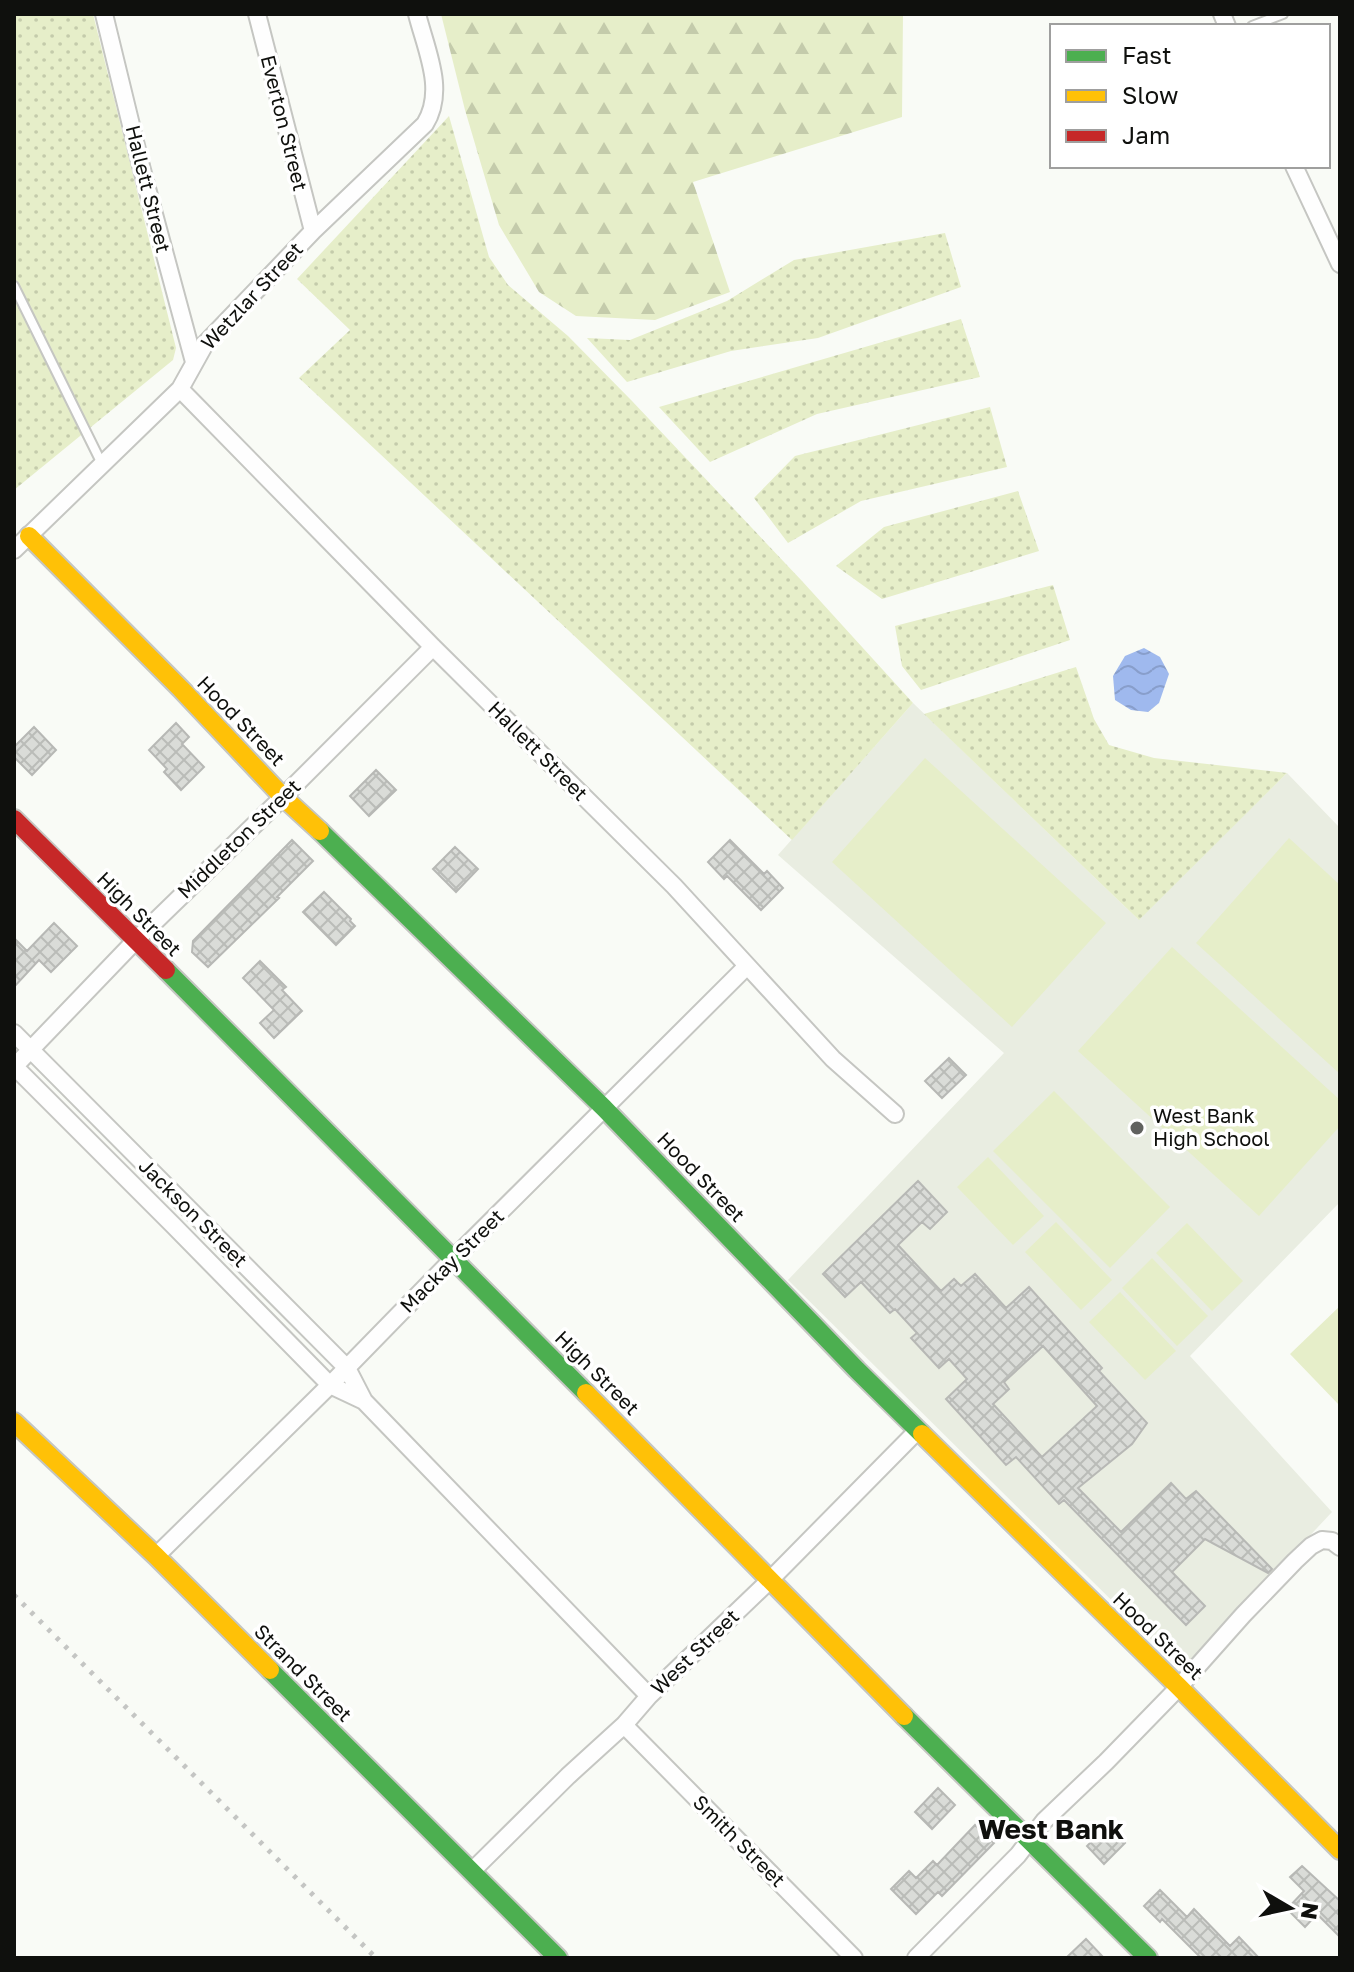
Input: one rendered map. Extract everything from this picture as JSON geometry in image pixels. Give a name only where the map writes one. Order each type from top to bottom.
[{"type":"street","name":"Hallett Street","points":[[104,14],[194,362]]},
{"type":"street","name":"Everton Street","points":[[257,14],[313,231]]},
{"type":"street","name":"Wetzlar Street","points":[[14,550],[180,389],[205,344],[313,231],[425,124],[434,105],[436,91],[417,14]]},
{"type":"street","points":[[1295,168],[1340,264]]},
{"type":"street","name":"Hallett Street","points":[[180,389],[433,647],[674,886],[833,1059],[895,1114]]},
{"type":"street","name":"Hood Street","points":[[29,536],[283,797],[604,1108],[857,1370],[1340,1850]]},
{"type":"street","name":"Middleton Street","points":[[14,1067],[135,941],[433,647]]},
{"type":"street","name":"High Street","points":[[14,819],[1148,1958]]},
{"type":"street","name":"Mackay Street","points":[[156,1556],[747,966]]},
{"type":"street","name":"Jackson Street","points":[[14,1033],[347,1368],[364,1401],[649,1696]]},
{"type":"street","name":"Jackson Street","points":[[14,1067],[330,1385],[364,1401]]},
{"type":"street","name":"Strand Street","points":[[14,1422],[156,1556],[558,1958]]},
{"type":"street","name":"West Street","points":[[471,1872],[624,1725],[649,1696],[770,1580],[918,1430]]},
{"type":"street","points":[[916,1958],[1018,1855],[1044,1821],[1179,1687],[1291,1566],[1319,1542],[1332,1541],[1340,1547]]},
{"type":"street","name":"Smith Street","points":[[624,1725],[854,1958]]},
{"type":"lane","points":[[1257,24],[1283,14]]},
{"type":"lane","points":[[14,286],[102,464]]},
{"type":"shaded area","name":"West Bank High School","points":[[913,703],[1138,919],[1287,773],[1340,828],[1340,1202],[1190,1356],[1332,1512],[1183,1671],[788,1280],[1004,1053],[778,855]]},
{"type":"green space","points":[[14,14],[93,14],[176,348],[173,360],[14,490]]},
{"type":"green space","points":[[441,14],[903,14],[902,117],[693,182],[730,292],[655,320],[576,316],[539,292],[499,225]]},
{"type":"green space","points":[[449,116],[489,257],[508,285],[568,336],[632,401],[913,703],[792,840],[299,378],[350,330],[297,279]]},
{"type":"green space","points":[[945,233],[961,287],[818,338],[731,351],[627,382],[587,338],[630,340],[727,301],[794,260]]},
{"type":"green space","points":[[961,319],[980,377],[817,414],[710,462],[659,407]]},
{"type":"green space","points":[[990,407],[1007,467],[861,501],[788,543],[754,498],[795,456]]},
{"type":"green space","points":[[1018,491],[1039,551],[882,599],[836,566],[884,527]]},
{"type":"green space","points":[[1053,585],[1070,640],[921,690],[902,666],[895,626]]},
{"type":"green space","points":[[1076,667],[1094,719],[1109,745],[1154,758],[1287,773],[1139,920],[924,714]]},
{"type":"green space","points":[[925,758],[1106,923],[1012,1027],[832,862]]},
{"type":"green space","points":[[1289,838],[1340,885],[1340,1074],[1196,943]]},
{"type":"green space","points":[[1172,947],[1340,1100],[1340,1126],[1259,1216],[1078,1051]]},
{"type":"green space","points":[[1054,1091],[1170,1207],[1110,1268],[993,1151]]},
{"type":"green space","points":[[988,1157],[1044,1216],[1013,1245],[957,1187]]},
{"type":"green space","points":[[1056,1222],[1112,1280],[1081,1310],[1025,1252]]},
{"type":"green space","points":[[1187,1223],[1243,1281],[1212,1311],[1156,1253]]},
{"type":"green space","points":[[1152,1258],[1208,1316],[1177,1346],[1122,1288]]},
{"type":"green space","points":[[1120,1292],[1176,1351],[1145,1380],[1089,1322]]},
{"type":"green space","points":[[1340,1306],[1340,1406],[1290,1354]]},
{"type":"water","points":[[1144,648],[1160,657],[1169,674],[1159,703],[1148,712],[1131,710],[1115,700],[1113,676],[1125,656]]},
{"type":"building","points":[[176,723],[189,737],[182,744],[204,767],[181,790],[149,750]]},
{"type":"building","points":[[34,727],[56,750],[32,775],[14,757],[14,747]]},
{"type":"building","points":[[376,770],[396,790],[369,816],[350,796]]},
{"type":"building","points":[[292,840],[313,861],[208,967],[192,952],[193,941]]},
{"type":"building","points":[[730,840],[783,888],[761,910],[708,862]]},
{"type":"building","points":[[455,847],[478,869],[456,892],[433,869]]},
{"type":"building","points":[[324,892],[355,926],[336,945],[303,912]]},
{"type":"building","points":[[54,923],[77,946],[51,972],[39,960],[14,987],[14,938],[27,951]]},
{"type":"building","points":[[260,961],[286,987],[282,990],[302,1011],[274,1038],[260,1023],[274,1010],[243,978]]},
{"type":"building","points":[[949,1058],[966,1075],[942,1098],[925,1081]]},
{"type":"building","points":[[918,1181],[947,1212],[930,1229],[922,1222],[898,1245],[941,1291],[954,1279],[961,1286],[975,1274],[1006,1308],[1029,1287],[1147,1423],[1132,1444],[1078,1488],[1121,1532],[1171,1483],[1186,1499],[1196,1491],[1272,1569],[1268,1573],[1205,1539],[1172,1572],[1205,1606],[1186,1625],[1064,1500],[1059,1504],[1016,1457],[1006,1465],[946,1399],[967,1379],[949,1359],[939,1368],[911,1338],[917,1333],[895,1309],[890,1313],[861,1282],[845,1297],[823,1274]],"holes":[[[1043,1346],[1097,1406],[1042,1457],[993,1404],[1009,1389],[1004,1382]]]},
{"type":"building","points":[[938,1788],[955,1805],[932,1829],[915,1812]]},
{"type":"building","points":[[975,1825],[994,1843],[942,1896],[938,1892],[916,1914],[891,1889],[909,1871],[916,1878],[933,1861],[937,1865]]},
{"type":"building","points":[[1108,1825],[1125,1843],[1104,1864],[1087,1846]]},
{"type":"building","points":[[1302,1866],[1340,1901],[1340,1937],[1317,1914],[1305,1927],[1287,1909],[1304,1891],[1290,1877]]},
{"type":"building","points":[[1160,1890],[1187,1917],[1194,1909],[1230,1946],[1239,1937],[1259,1958],[1201,1958],[1162,1919],[1160,1922],[1144,1906]]},
{"type":"building","points":[[1086,1939],[1104,1958],[1066,1958]]},
{"type":"railway","points":[[14,1595],[376,1958]]},
{"type":"traffic: fast","points":[[320,831],[604,1108],[922,1434]]},
{"type":"traffic: fast","points":[[166,970],[586,1393]]},
{"type":"traffic: fast","points":[[270,1670],[558,1958]]},
{"type":"traffic: fast","points":[[904,1716],[1148,1958]]},
{"type":"traffic: slow","points":[[29,536],[283,797],[320,831]]},
{"type":"traffic: slow","points":[[586,1393],[904,1716]]},
{"type":"traffic: slow","points":[[14,1422],[156,1556],[270,1670]]},
{"type":"traffic: slow","points":[[922,1434],[1340,1850]]},
{"type":"traffic: jam","points":[[14,819],[166,970]]},
{"type":"place","name":"West Bank High School","points":[[1137,1128]]},
{"type":"district","name":"West Bank","points":[[1051,1829]]}]
